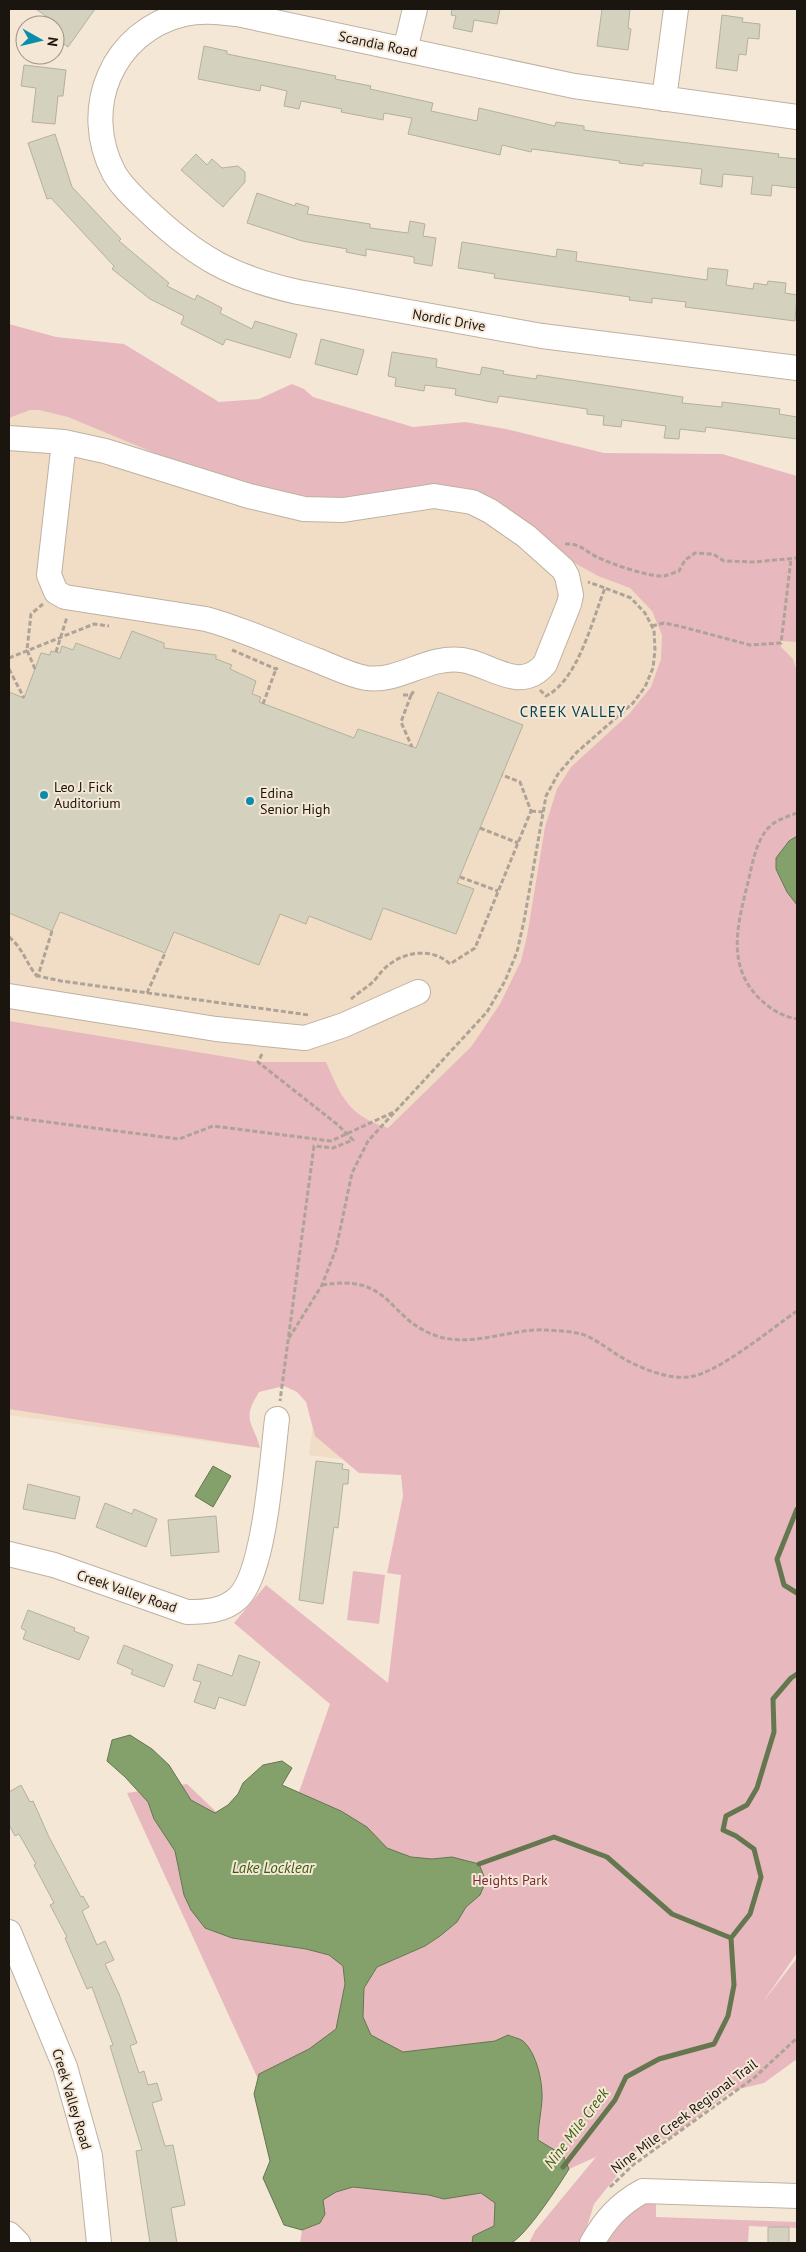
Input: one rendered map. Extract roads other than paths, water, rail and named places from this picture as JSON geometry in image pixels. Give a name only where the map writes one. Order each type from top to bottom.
[{"type":"street","points":[[405,50],[415,9]]},
{"type":"street","points":[[664,99],[676,9]]},
{"type":"street","name":"Scandia Road","points":[[130,194],[115,175],[105,154],[100,130],[100,105],[106,82],[117,60],[135,40],[158,24],[183,14],[209,10],[237,14],[574,86],[797,116]]},
{"type":"street","name":"Nordic Drive","points":[[130,194],[194,252],[228,270],[262,284],[542,336],[797,368]]},
{"type":"street","points":[[9,438],[64,442],[105,451],[250,496],[304,509],[342,510],[434,496],[458,498],[490,511],[526,536],[562,568],[567,576],[572,595],[545,664],[538,672],[529,677],[520,678],[471,662],[445,659],[382,678],[366,678],[227,625],[206,619],[63,595],[49,575],[49,563],[64,442]]},
{"type":"street","points":[[20,998],[216,1029],[305,1038],[344,1025],[418,992]]},
{"type":"street","name":"Creek Valley Road","points":[[9,1554],[54,1565],[187,1612],[206,1612],[226,1606],[238,1598],[247,1587],[258,1557],[277,1419]]},
{"type":"street","name":"Creek Valley Road","points":[[9,1932],[67,2076],[90,2156],[99,2243]]},
{"type":"street","points":[[592,2243],[615,2209],[643,2191],[797,2196]]},
{"type":"street","points":[[9,2234],[18,2243]]},
{"type":"water","points":[[797,836],[797,905],[787,892],[776,869],[776,858],[789,841]]},
{"type":"water","points":[[213,1466],[231,1476],[213,1507],[195,1496]]},
{"type":"water","name":"Lake Locklear","points":[[130,1735],[152,1749],[169,1765],[191,1800],[215,1813],[228,1805],[238,1794],[243,1783],[263,1765],[282,1761],[292,1768],[282,1785],[341,1811],[367,1827],[387,1848],[411,1857],[432,1859],[452,1857],[479,1864],[486,1881],[480,1895],[466,1907],[457,1922],[440,1936],[425,1946],[377,1967],[364,1988],[363,2017],[371,2035],[403,2052],[495,2041],[508,2035],[523,2041],[528,2046],[538,2069],[541,2085],[542,2100],[538,2140],[563,2155],[569,2169],[525,2231],[511,2243],[472,2243],[473,2236],[494,2226],[495,2203],[481,2193],[444,2199],[429,2195],[353,2187],[336,2192],[323,2200],[325,2214],[320,2223],[302,2230],[284,2225],[263,2178],[270,2161],[254,2094],[259,2074],[309,2049],[336,2029],[345,1984],[343,1966],[329,1955],[306,1949],[232,1938],[205,1928],[191,1910],[184,1895],[175,1851],[154,1819],[148,1802],[107,1761],[112,1740]]},
{"type":"waterway","name":"Nine Mile Creek","points":[[797,1509],[777,1559],[784,1585],[797,1593]]},
{"type":"waterway","name":"Nine Mile Creek","points":[[563,2167],[615,2100],[626,2077],[659,2059],[714,2044],[728,2016],[734,1985],[731,1938],[750,1914],[761,1877],[754,1849],[736,1836],[723,1830],[726,1816],[747,1805],[757,1788],[774,1732],[773,1699],[791,1678],[797,1674]]},
{"type":"waterway","points":[[479,1864],[554,1837],[607,1857],[672,1914],[731,1938]]},
{"type":"place","name":"Leo J. Fick Auditorium","points":[[44,795]]},
{"type":"place","name":"Edina Senior High","points":[[250,801]]},
{"type":"district","name":"CREEK VALLEY","points":[[573,711]]},
{"type":"park label","name":"Heights Park","points":[[510,1880]]}]
